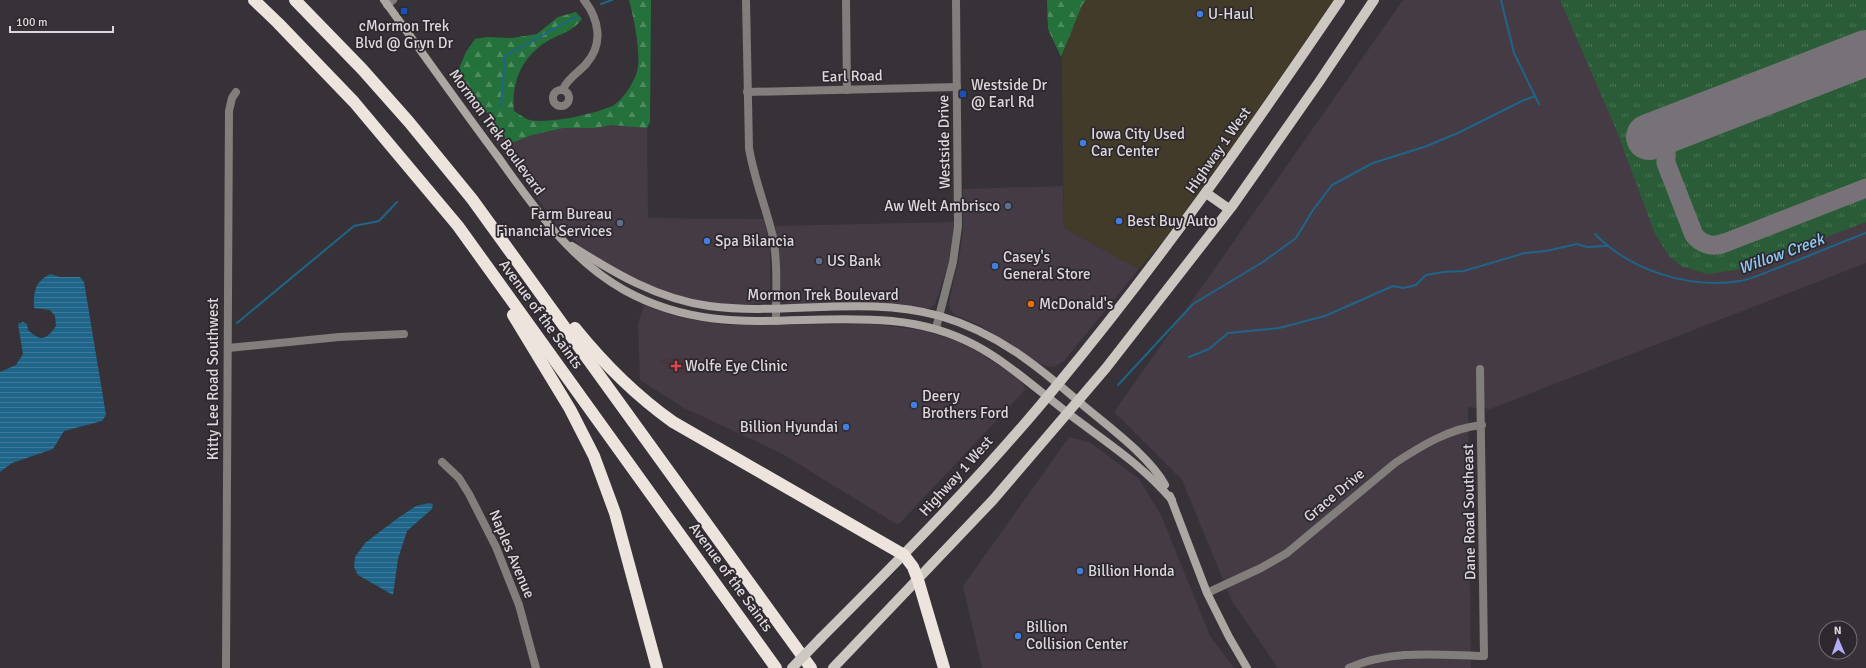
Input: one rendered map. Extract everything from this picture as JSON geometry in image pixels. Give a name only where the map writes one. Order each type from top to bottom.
[{"type":"highway","name":"Avenue of the Saints","points":[[254,0],[303,48],[354,102],[458,226],[776,668]]},
{"type":"highway","name":"Avenue of the Saints","points":[[295,0],[362,69],[409,122],[472,199],[811,668]]},
{"type":"highway","points":[[458,226],[531,343],[577,422],[594,456],[615,514],[657,668]]},
{"type":"highway","points":[[509,249],[599,358],[624,383],[652,407],[688,432],[904,555],[913,567],[918,580],[944,668]]},
{"type":"main road","name":"Highway 1 West","points":[[792,668],[904,555],[1058,384],[1172,239],[1206,193],[1255,125],[1340,0]]},
{"type":"main road","points":[[836,665],[918,580],[1030,459],[1067,412],[1106,368],[1230,209],[1374,0]]},
{"type":"main road","name":"Mormon Trek Boulevard","points":[[388,2],[537,211],[562,240],[587,265],[603,277],[662,308],[684,314],[721,320],[872,320],[908,323],[936,328],[963,338],[996,357],[1137,464],[1172,500]]},
{"type":"main road","points":[[1206,193],[1230,209]]},
{"type":"main road","name":"Mormon Trek Boulevard","points":[[562,240],[627,279],[670,297],[694,303],[724,308],[877,307],[899,309],[939,316],[984,333],[1018,352],[1078,400],[1138,454],[1156,472],[1164,483],[1172,500],[1206,593],[1247,668]]},
{"type":"street","points":[[563,89],[568,81],[586,64],[592,56],[597,39],[598,31],[596,18],[584,0]]},
{"type":"street","points":[[746,0],[749,148],[752,166],[767,214],[773,240],[776,320]]},
{"type":"street","points":[[846,0],[847,90]]},
{"type":"street","name":"Westside Drive","points":[[936,328],[954,262],[958,232],[956,0]]},
{"type":"street","name":"Earl Road","points":[[748,92],[957,88]]},
{"type":"street","name":"Kitty Lee Road Southwest","points":[[226,668],[229,111],[232,98],[236,92]]},
{"type":"street","points":[[228,348],[339,337],[404,334]]},
{"type":"street","name":"Dane Road Southeast","points":[[1349,668],[1373,660],[1405,656],[1484,656],[1482,425],[1480,369]]},
{"type":"street","name":"Grace Drive","points":[[1206,593],[1262,568],[1287,553],[1395,463],[1410,453],[1444,435],[1463,428],[1482,425]]},
{"type":"street","name":"Naples Avenue","points":[[442,462],[459,478],[470,494],[496,547],[518,605],[536,668]]},
{"type":"shaded area","points":[[1061,0],[1334,0],[1231,148],[1163,241],[1139,269],[1064,228]]},
{"type":"shaded area","points":[[1403,0],[1866,0],[1866,263],[1490,409],[1468,407],[1471,668],[1278,668],[1232,601],[1182,480],[1114,412]]},
{"type":"shaded area","points":[[647,123],[648,218],[764,219],[770,249],[770,295],[765,303],[739,305],[711,303],[681,297],[639,282],[594,258],[556,224],[484,126]]},
{"type":"shaded area","points":[[1063,186],[1064,228],[1139,269],[1064,361],[1056,366],[1049,367],[1036,362],[1023,352],[979,325],[955,315],[950,309],[949,302],[960,253],[963,231],[963,189]]},
{"type":"shaded area","points":[[954,222],[948,265],[935,304],[930,308],[793,304],[787,303],[782,296],[780,263],[775,226]]},
{"type":"shaded area","points":[[644,305],[679,317],[724,325],[873,324],[921,330],[954,340],[977,351],[1020,380],[1026,389],[898,525],[779,452],[684,408],[640,380],[638,324]]},
{"type":"shaded area","name":"Wolfe Eye Clinic","points":[[687,358],[685,374],[665,367],[666,364],[659,362],[660,359]]},
{"type":"shaded area","points":[[1069,437],[1091,443],[1139,479],[1161,515],[1210,636],[1234,668],[982,668],[963,586]]},
{"type":"green space","points":[[629,0],[651,0],[650,122],[647,128],[612,125],[594,128],[563,128],[532,135],[509,144],[458,71],[466,52],[475,39],[487,37],[512,38],[537,34],[558,17],[576,12],[582,19],[574,27],[546,42],[530,55],[516,81],[514,91],[514,111],[530,120],[538,121],[548,121],[585,115],[614,105],[618,102],[633,82],[637,72],[638,51],[635,24]]},
{"type":"green space","points":[[1047,0],[1086,0],[1082,5],[1061,57],[1048,29]]},
{"type":"green space","points":[[1560,0],[1866,0],[1866,36],[1644,122],[1686,233],[1693,242],[1701,248],[1711,251],[1722,250],[1866,194],[1866,222],[1743,269],[1707,274],[1681,266],[1669,256],[1655,234],[1616,129]]},
{"type":"green space","points":[[1866,70],[1866,182],[1735,233],[1713,238],[1706,236],[1691,213],[1673,168],[1672,157],[1680,143]]},
{"type":"water","points":[[50,274],[60,277],[80,277],[84,282],[106,415],[102,421],[64,431],[53,449],[12,463],[0,472],[0,372],[16,365],[23,354],[18,324],[23,322],[27,324],[28,330],[40,338],[46,337],[56,326],[55,316],[50,310],[34,308],[36,288],[45,277]]},
{"type":"water","points":[[429,503],[433,504],[432,509],[407,531],[398,559],[393,595],[358,575],[354,567],[355,557],[365,543],[416,506]]},
{"type":"waterway","points":[[601,4],[612,0]]},
{"type":"waterway","name":"Willow Creek","points":[[1501,0],[1514,53],[1539,104]]},
{"type":"waterway","points":[[501,107],[505,56],[577,16]]},
{"type":"waterway","points":[[1118,385],[1193,304],[1263,262],[1296,238],[1313,210],[1332,185],[1373,163],[1427,146],[1535,96]]},
{"type":"waterway","points":[[237,323],[354,226],[379,221],[397,202]]},
{"type":"waterway","name":"Willow Creek","points":[[1595,234],[1609,247],[1643,267],[1681,279],[1721,283],[1750,279],[1866,233]]},
{"type":"waterway","points":[[1189,357],[1209,349],[1228,333],[1279,328],[1325,316],[1393,286],[1403,288],[1416,285],[1426,275],[1443,272],[1464,271],[1525,253],[1546,251],[1577,244],[1587,247],[1607,246]]},
{"type":"taxiway","points":[[1672,128],[1666,152],[1666,163],[1694,235],[1706,244],[1722,244],[1866,188]]},
{"type":"runway","points":[[1649,137],[1866,53]]},
{"type":"place","name":"cMormon Trek Blvd @ Gryn Dr","points":[[404,11]]},
{"type":"place","name":"U-Haul","points":[[1200,14]]},
{"type":"place","name":"Westside Dr @ Earl Rd","points":[[963,94]]},
{"type":"place","name":"Iowa City Used Car Center","points":[[1083,143]]},
{"type":"place","name":"Aw Welt Ambrisco","points":[[1008,206]]},
{"type":"place","name":"Best Buy Auto","points":[[1119,221]]},
{"type":"place","name":"Farm Bureau Financial Services","points":[[620,223]]},
{"type":"place","name":"Spa Bilancia","points":[[707,241]]},
{"type":"place","name":"US Bank","points":[[819,261]]},
{"type":"place","name":"Casey's General Store","points":[[995,266]]},
{"type":"place","name":"McDonald's","points":[[1031,304]]},
{"type":"place","name":"Wolfe Eye Clinic","points":[[676,366]]},
{"type":"place","name":"Deery Brothers Ford","points":[[914,405]]},
{"type":"place","name":"Billion Hyundai","points":[[846,427]]},
{"type":"place","name":"Billion Honda","points":[[1080,571]]},
{"type":"place","name":"Billion Collision Center","points":[[1018,636]]}]
